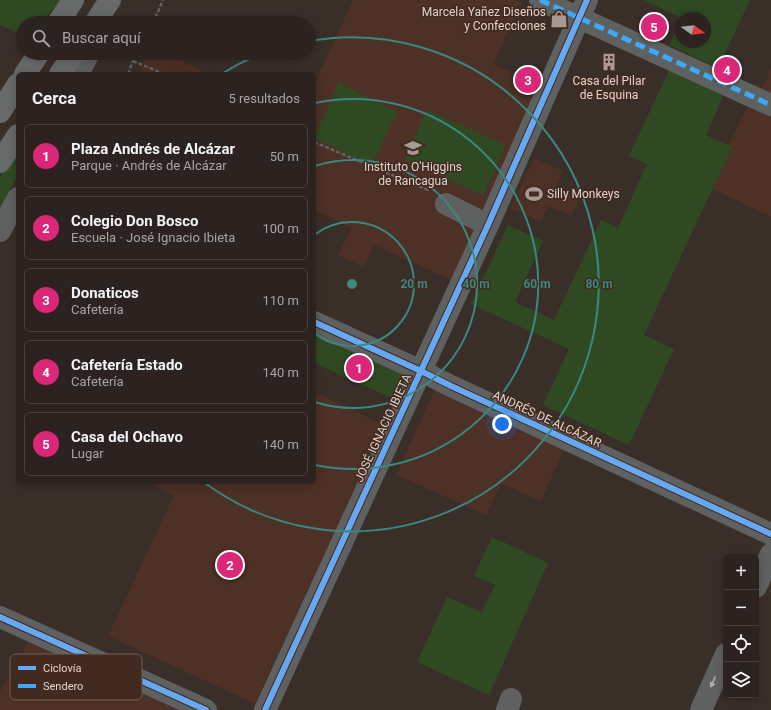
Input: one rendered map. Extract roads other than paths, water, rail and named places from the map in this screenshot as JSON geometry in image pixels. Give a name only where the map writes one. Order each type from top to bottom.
[{"type":"main road","points":[[63,16],[73,0]]},
{"type":"main road","points":[[100,16],[110,0]]},
{"type":"main road","points":[[26,72],[34,60]]},
{"type":"main road","points":[[61,72],[69,60]]},
{"type":"main road","points":[[0,112],[16,87]]},
{"type":"main road","points":[[0,162],[16,138]]},
{"type":"street","points":[[106,16],[114,0]]},
{"type":"street","points":[[540,0],[583,9],[771,106]]},
{"type":"street","name":"JOSÉ IGNACIO IBIETA","points":[[265,710],[488,225],[583,9]]},
{"type":"street","points":[[79,72],[85,60]]},
{"type":"street","points":[[441,199],[488,225]]},
{"type":"street","points":[[0,231],[16,202]]},
{"type":"street","name":"ANDRÉS DE ALCÁZAR","points":[[316,323],[771,534]]},
{"type":"street","points":[[759,580],[771,554]]},
{"type":"street","points":[[0,616],[83,654]]},
{"type":"street","points":[[701,710],[723,661]]},
{"type":"street","points":[[142,681],[206,710]]},
{"type":"place","name":"Marcela Yañez Diseños y Confecciones","points":[[559,19]]},
{"type":"place","name":"Casa del Ochavo","points":[[654,27]]},
{"type":"place","name":"Casa del Pilar de Esquina","points":[[609,62]]},
{"type":"place","name":"Cafetería Estado","points":[[727,70]]},
{"type":"place","name":"Donaticos","points":[[528,80]]},
{"type":"place","name":"Instituto O'Higgins de Rancagua","points":[[413,148]]},
{"type":"place","name":"Silly Monkeys","points":[[534,194]]},
{"type":"place","name":"Plaza Andrés de Alcázar","points":[[359,368]]},
{"type":"place","name":"Colegio Don Bosco","points":[[230,565]]}]
